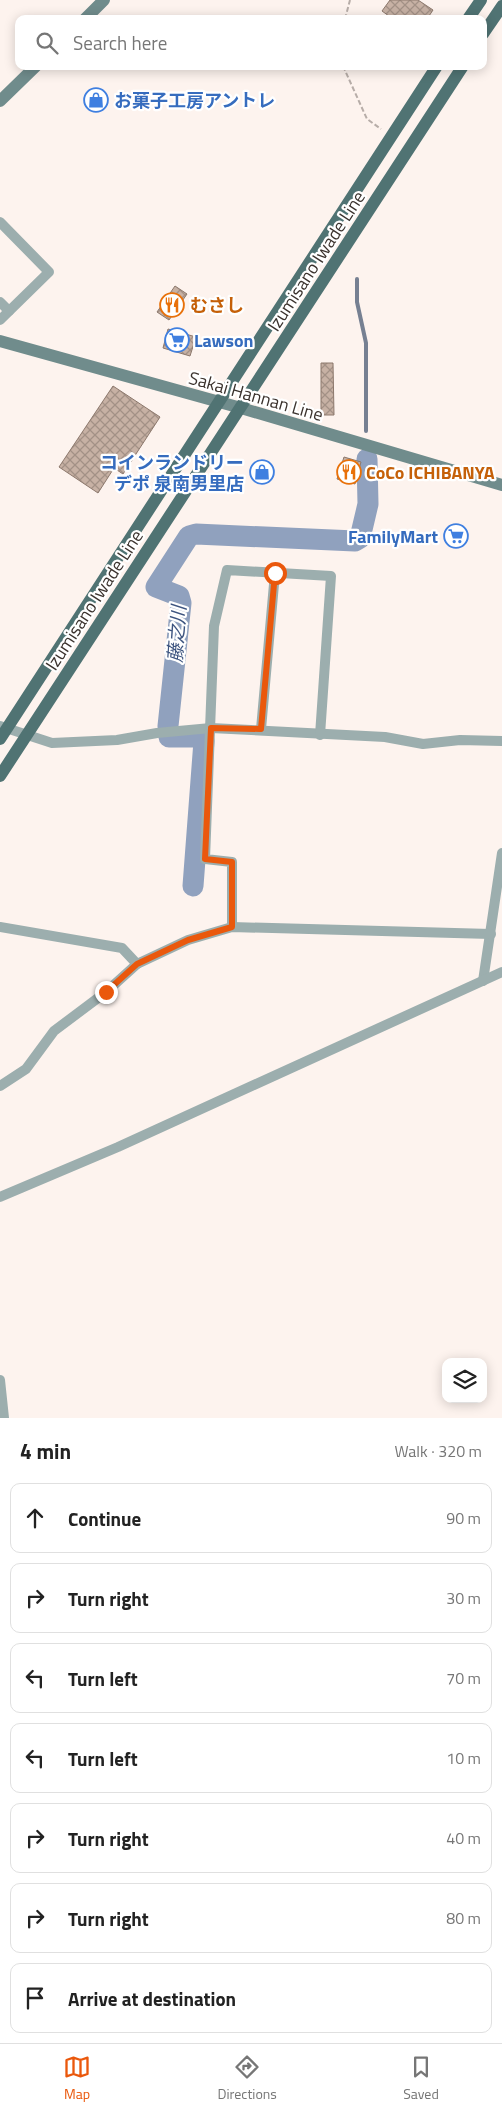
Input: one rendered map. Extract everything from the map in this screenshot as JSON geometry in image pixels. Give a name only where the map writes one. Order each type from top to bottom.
[{"type":"main road","points":[[89,15],[104,0]]},
{"type":"main road","points":[[471,15],[481,0]]},
{"type":"main road","points":[[487,28],[502,6]]},
{"type":"main road","points":[[0,101],[32,70]]},
{"type":"main road","name":"Izumisano Iwade Line","points":[[2,731],[434,70]]},
{"type":"main road","name":"Izumisano Iwade Line","points":[[0,776],[460,70]]},
{"type":"main road","name":"Sakai Hannan Line","points":[[0,341],[217,403],[241,408],[502,485]]},
{"type":"street","points":[[0,222],[49,272],[0,320]]},
{"type":"street","points":[[0,302],[9,311]]},
{"type":"street","points":[[232,927],[232,862],[205,859],[214,626],[227,570],[331,576],[320,735]]},
{"type":"street","points":[[261,729],[275,573]]},
{"type":"street","points":[[2,731],[26,735],[52,743],[117,740],[211,728],[261,729],[320,735],[385,737],[423,744],[460,740],[502,740]]},
{"type":"street","points":[[482,981],[491,934],[502,853]]},
{"type":"street","points":[[0,927],[122,948],[137,964]]},
{"type":"street","points":[[0,1086],[26,1069],[54,1031],[106,992],[137,964],[188,940],[232,927],[491,934]]},
{"type":"street","points":[[0,1197],[118,1147],[502,972]]},
{"type":"street","points":[[0,1380],[4,1418]]},
{"type":"path","points":[[346,15],[350,0]]},
{"type":"path","points":[[345,70],[367,119],[391,137]]},
{"type":"building","points":[[390,0],[418,0],[433,10],[430,15],[388,15],[382,11]]},
{"type":"building","points":[[175,286],[187,294],[169,320],[157,312]]},
{"type":"building","points":[[168,329],[196,337],[190,356],[163,348]]},
{"type":"building","points":[[321,363],[333,363],[334,415],[321,415]]},
{"type":"building","points":[[113,386],[160,417],[123,474],[114,468],[98,493],[59,467]]},
{"type":"building","points":[[344,457],[361,462],[355,484],[337,479]]},
{"type":"waterway","name":"藤之川","points":[[357,279],[357,302],[366,343],[366,431]]},
{"type":"waterway","name":"藤之川","points":[[193,886],[204,741],[201,737],[169,737],[168,726],[181,603],[179,596],[156,587],[189,536],[196,534],[355,541],[360,538],[368,504],[367,459]]},
{"type":"place","name":"お菓子工房アントレ","points":[[96,100]]},
{"type":"place","name":"むさし","points":[[172,305]]},
{"type":"place","name":"Lawson","points":[[177,340]]},
{"type":"place","name":"コインランドリー デポ 泉南男里店","points":[[262,472]]},
{"type":"place","name":"CoCo ICHIBANYA","points":[[349,472]]},
{"type":"place","name":"FamilyMart","points":[[456,536]]},
{"type":"route","points":[[106,992],[137,964],[188,940],[232,927],[232,862],[205,859],[211,728],[261,729],[275,573]]}]
